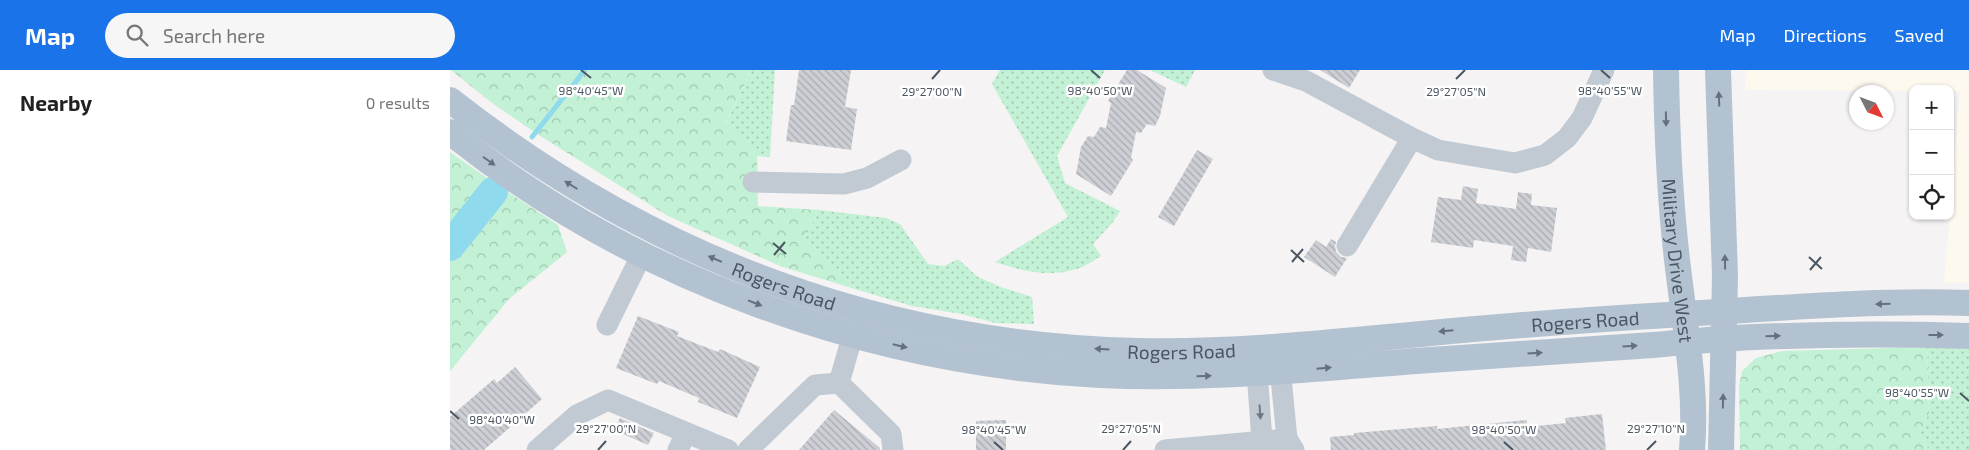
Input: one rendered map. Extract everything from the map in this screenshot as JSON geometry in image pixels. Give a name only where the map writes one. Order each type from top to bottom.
[{"type":"main road","name":"Military Drive West","points":[[1666,70],[1666,129],[1670,177],[1679,276],[1694,397],[1692,450]]},
{"type":"main road","name":"Military Drive West","points":[[1718,70],[1725,250],[1721,450]]},
{"type":"main road","name":"Rogers Road","points":[[450,100],[546,170],[642,226],[748,272],[812,296],[856,323],[957,358],[1078,374],[1155,376],[1269,372],[1754,337],[1969,336]]},
{"type":"main road","name":"Rogers Road","points":[[450,132],[542,197],[642,254],[749,301],[808,322],[856,323],[947,331],[1069,347],[1168,351],[1267,347],[1725,310],[1930,302],[1969,303]]},
{"type":"lane","points":[[1278,71],[1306,81],[1438,150],[1515,163],[1545,155],[1567,138],[1582,118],[1604,70]]},
{"type":"lane","points":[[1347,246],[1412,138]]},
{"type":"lane","points":[[753,182],[844,184],[867,178],[901,160]]},
{"type":"lane","points":[[608,326],[642,254]]},
{"type":"lane","points":[[841,374],[856,323]]},
{"type":"lane","points":[[1262,441],[1269,372],[1267,347]]},
{"type":"lane","points":[[1165,450],[1262,441],[1290,444],[1269,372]]},
{"type":"lane","points":[[748,450],[815,385],[841,374]]},
{"type":"lane","points":[[841,374],[891,434],[893,450]]},
{"type":"lane","points":[[537,450],[577,415],[608,400],[682,441],[728,450]]},
{"type":"shaded area","points":[[1746,70],[1969,70],[1969,283],[1944,282],[1949,220],[1954,220],[1954,163],[1960,91],[1954,91],[1954,85],[1909,85],[1909,91],[1894,91],[1894,85],[1849,85],[1849,91],[1745,90]]},
{"type":"green space","points":[[451,70],[752,70],[725,124],[757,149],[758,206],[819,210],[805,238],[858,290],[780,266],[668,216],[542,137],[492,103]]},
{"type":"green space","points":[[752,70],[775,70],[770,157],[757,156],[757,149],[725,125]]},
{"type":"green space","points":[[1000,70],[1105,70],[1057,156],[1065,183],[1120,211],[1113,222],[1093,244],[1101,256],[1080,268],[1058,273],[1048,273],[1016,269],[995,262],[1068,217],[992,84]]},
{"type":"green space","points":[[1150,70],[1195,70],[1186,87]]},
{"type":"green space","points":[[450,152],[558,225],[567,252],[509,299],[450,371]]},
{"type":"green space","points":[[819,210],[886,218],[900,224],[928,264],[944,266],[958,259],[978,277],[1032,297],[1034,324],[995,323],[962,314],[912,306],[858,290],[805,238]]},
{"type":"green space","points":[[1927,347],[1969,349],[1969,450],[1929,450],[1919,434],[1929,413]]},
{"type":"green space","points":[[1927,347],[1929,413],[1919,434],[1929,450],[1740,450],[1739,387],[1742,371],[1756,358],[1782,351]]},
{"type":"building","points":[[799,70],[851,70],[845,107],[857,109],[851,150],[786,141],[791,105],[794,105]]},
{"type":"building","points":[[1127,70],[1137,70],[1166,88],[1160,116],[1155,126],[1147,124],[1141,133],[1136,132],[1131,158],[1133,160],[1111,196],[1076,174],[1081,147],[1088,136],[1094,137],[1100,127],[1106,128],[1111,103],[1108,101]]},
{"type":"building","points":[[1320,70],[1360,70],[1349,88]]},
{"type":"building","points":[[1197,150],[1213,159],[1174,226],[1158,217]]},
{"type":"building","points":[[1463,186],[1478,189],[1476,203],[1516,209],[1518,192],[1532,194],[1531,205],[1557,208],[1551,252],[1528,248],[1526,262],[1511,260],[1513,246],[1474,240],[1473,248],[1431,242],[1438,197],[1461,200]]},
{"type":"building","points":[[1331,239],[1336,242],[1336,252],[1341,257],[1347,258],[1335,277],[1304,257],[1316,240],[1326,247]]},
{"type":"building","points":[[638,316],[679,332],[677,336],[718,352],[720,349],[760,367],[737,418],[698,402],[699,398],[659,381],[657,384],[616,368]]},
{"type":"building","points":[[515,367],[542,399],[484,450],[450,450],[450,417],[494,379],[497,383]]},
{"type":"building","points":[[834,410],[880,448],[880,450],[799,450]]},
{"type":"building","points":[[1602,414],[1606,450],[1331,450],[1330,437],[1354,435],[1354,433],[1437,426],[1437,429],[1527,420],[1527,427],[1566,423],[1565,418]]},
{"type":"building","points":[[620,418],[654,433],[648,445],[614,430]]},
{"type":"building","points":[[1006,420],[1006,450],[976,450],[976,421]]},
{"type":"waterway","points":[[532,137],[585,70]]},
{"type":"waterway","points":[[450,246],[493,192]]}]
